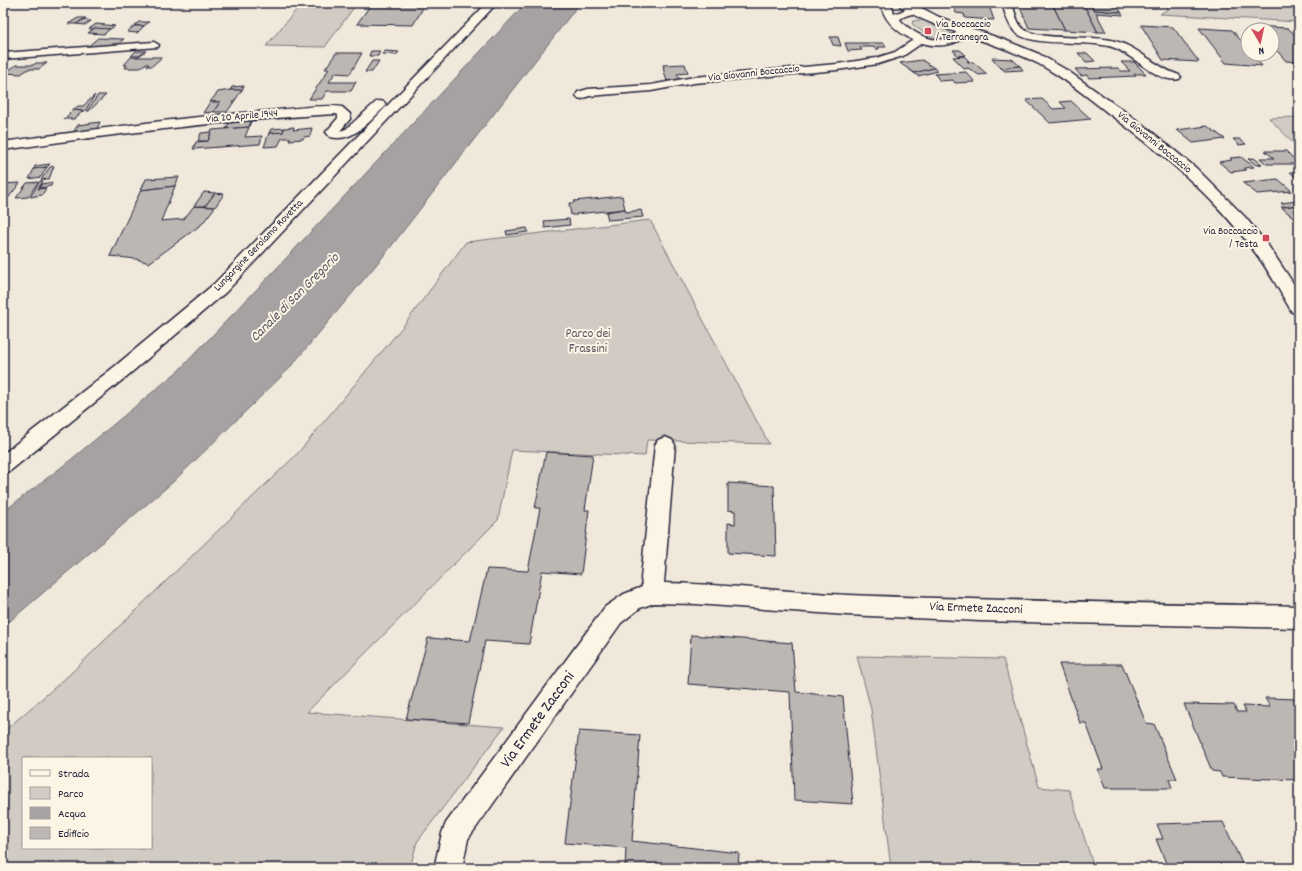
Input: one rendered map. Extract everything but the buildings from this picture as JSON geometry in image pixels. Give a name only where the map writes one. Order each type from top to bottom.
[{"type":"street","name":"Lungargine Gerolamo Rovetta","points":[[3,465],[120,372],[220,288],[492,3]]},
{"type":"street","points":[[886,3],[891,19],[906,31],[921,39],[946,42],[957,38],[966,30]]},
{"type":"street","name":"Via Giovanni Boccaccio","points":[[904,3],[914,10],[1007,44],[1046,63],[1069,78],[1153,140],[1195,175],[1236,215],[1294,288],[1299,308]]},
{"type":"street","points":[[1007,3],[1014,26],[1023,33],[1035,37],[1092,40],[1113,44],[1131,51],[1160,72],[1175,77]]},
{"type":"street","points":[[898,25],[896,18],[900,14],[914,10]]},
{"type":"street","name":"Via Giovanni Boccaccio","points":[[582,95],[588,93],[651,88],[694,80],[837,67],[878,61],[899,54],[921,39]]},
{"type":"street","points":[[3,56],[154,45]]},
{"type":"street","name":"Via 20 Aprile 1944","points":[[3,146],[187,122],[258,115],[338,110],[344,114],[344,119],[332,132],[334,134],[344,135],[350,132],[410,80],[425,74]]},
{"type":"street","points":[[654,593],[652,578],[665,445]]},
{"type":"street","name":"Via Ermete Zacconi","points":[[448,868],[456,833],[614,615],[632,601],[654,593],[696,594],[847,605],[980,610],[1299,617]]},
{"type":"green space","points":[[302,3],[357,3],[325,47],[266,46]]},
{"type":"green space","points":[[1166,3],[1299,3],[1299,22],[1160,14],[1168,9]]},
{"type":"green space","points":[[921,20],[947,28],[951,34],[947,38],[942,39],[931,36],[912,24],[913,21]]},
{"type":"green space","points":[[1299,117],[1299,149],[1269,118]]},
{"type":"green space","name":"Parco dei Frassini","points":[[650,220],[769,444],[647,440],[645,456],[512,450],[498,520],[307,712],[504,727],[417,842],[410,868],[3,868],[3,732],[68,676],[298,453],[404,325],[466,242]]},
{"type":"green space","points":[[857,656],[1003,659],[1039,787],[1069,790],[1094,868],[891,868],[871,709]]},
{"type":"water","name":"Canale di San Gregorio","points":[[526,3],[580,3],[386,253],[288,370],[173,482],[3,627],[3,512],[68,462],[178,371]]},
{"type":"place","name":"Via Boccaccio / Terranegra","points":[[928,31]]},
{"type":"place","name":"Via Boccaccio / Testa","points":[[1266,238]]}]
